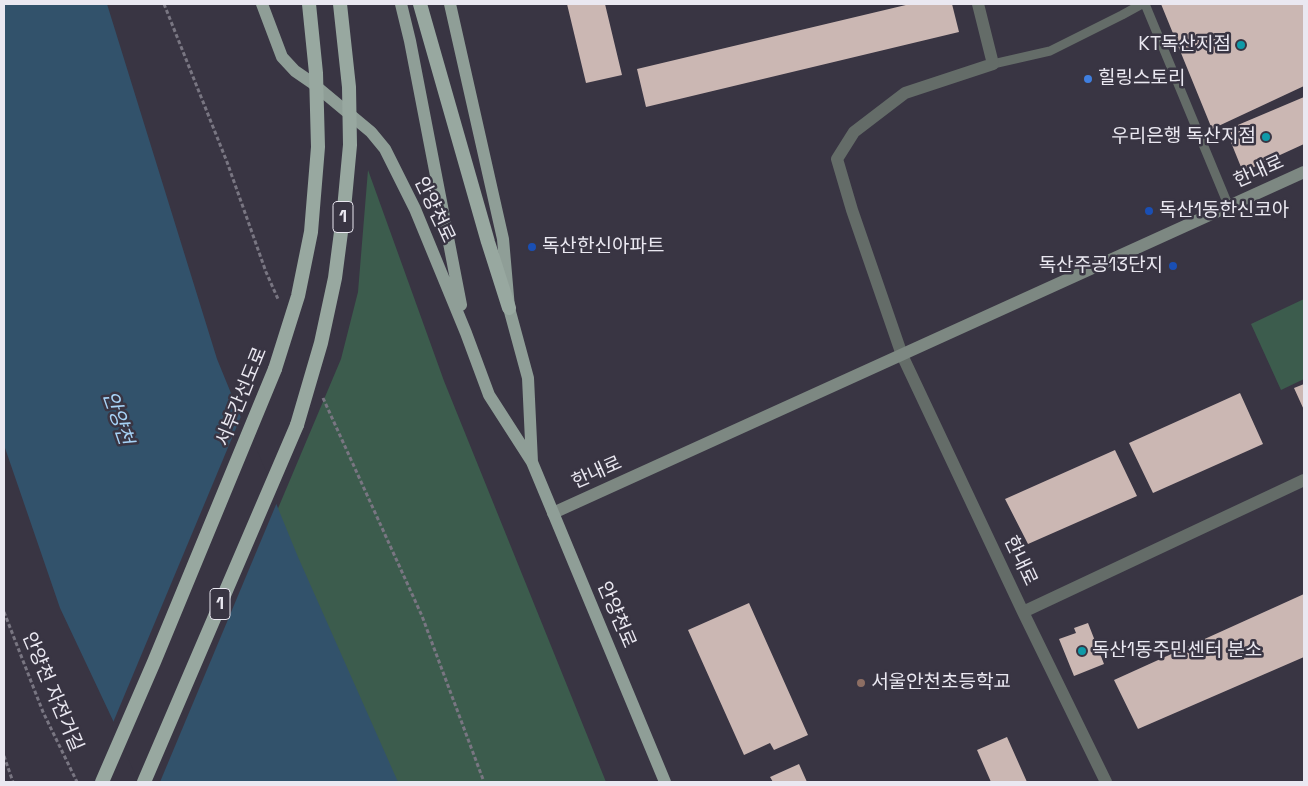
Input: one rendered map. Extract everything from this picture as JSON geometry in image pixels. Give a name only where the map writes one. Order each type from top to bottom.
[{"type":"highway","name":"서부간선도로","points":[[102,782],[154,662],[275,369],[298,296],[311,232],[318,147],[316,73],[309,4]]},
{"type":"highway","name":"1","points":[[144,782],[297,425],[321,343],[335,278],[350,145],[349,87],[340,4]]},
{"type":"highway","points":[[420,4],[508,308]]},
{"type":"main road","name":"안양천로","points":[[262,4],[282,57],[295,71],[371,132],[385,150],[415,209],[466,332],[489,395],[532,462],[665,782]]},
{"type":"main road","points":[[401,4],[410,41],[466,332]]},
{"type":"main road","name":"안양천로","points":[[450,4],[503,240],[508,308],[528,378],[532,462]]},
{"type":"main road","name":"한내로","points":[[553,513],[1304,172]]},
{"type":"street","points":[[902,355],[852,210],[837,159],[854,132],[905,93],[993,64],[978,4]]},
{"type":"street","name":"한내로","points":[[902,355],[1023,612],[1106,782]]},
{"type":"street","points":[[1023,612],[1304,480]]},
{"type":"lane","points":[[993,64],[1050,50],[1143,4],[1229,207]]},
{"type":"path","name":"안양천 자전거길","points":[[4,612],[42,712],[77,782]]},
{"type":"path","points":[[4,756],[13,782]]},
{"type":"green space","points":[[368,170],[444,381],[606,782],[165,782],[174,755],[341,359],[358,292]]},
{"type":"green space","points":[[1304,299],[1304,379],[1281,390],[1251,324]]},
{"type":"water","name":"안양천","points":[[4,4],[107,4],[217,359],[298,557],[398,782],[142,782],[60,608],[4,445]]},
{"type":"pier","points":[[242,414],[278,500],[160,782],[139,782],[112,725]]},
{"type":"building","points":[[567,4],[605,4],[622,75],[586,83]]},
{"type":"building","points":[[910,4],[952,4],[959,32],[646,107],[637,69]]},
{"type":"building","name":"KT독산지점","points":[[1161,4],[1304,4],[1304,86],[1212,129]]},
{"type":"building","name":"우리은행 독산지점","points":[[1304,97],[1304,144],[1243,172],[1226,130]]},
{"type":"building","points":[[1304,384],[1304,410],[1294,388]]},
{"type":"building","points":[[1240,393],[1263,444],[1153,493],[1129,443]]},
{"type":"building","points":[[1115,450],[1137,496],[1028,544],[1005,499]]},
{"type":"building","points":[[1304,594],[1304,657],[1138,729],[1114,680]]},
{"type":"building","points":[[749,603],[808,735],[774,750],[770,743],[744,755],[688,630]]},
{"type":"building","name":"독산1동주민센터 분소","points":[[1088,623],[1104,664],[1074,676],[1059,639],[1076,633],[1074,628]]},
{"type":"building","points":[[1007,737],[1027,782],[991,782],[977,750]]},
{"type":"building","points":[[799,764],[807,782],[773,782],[770,777]]},
{"type":"place","name":"KT독산지점","points":[[1241,45]]},
{"type":"place","name":"힐링스토리","points":[[1088,79]]},
{"type":"place","name":"우리은행 독산지점","points":[[1266,137]]},
{"type":"place","name":"독산1동한신코아","points":[[1149,211]]},
{"type":"place","name":"독산한신아파트","points":[[532,247]]},
{"type":"place","name":"독산주공13단지","points":[[1173,266]]},
{"type":"place","name":"독산1동주민센터 분소","points":[[1082,651]]},
{"type":"place","name":"서울안천초등학교","points":[[861,683]]}]
